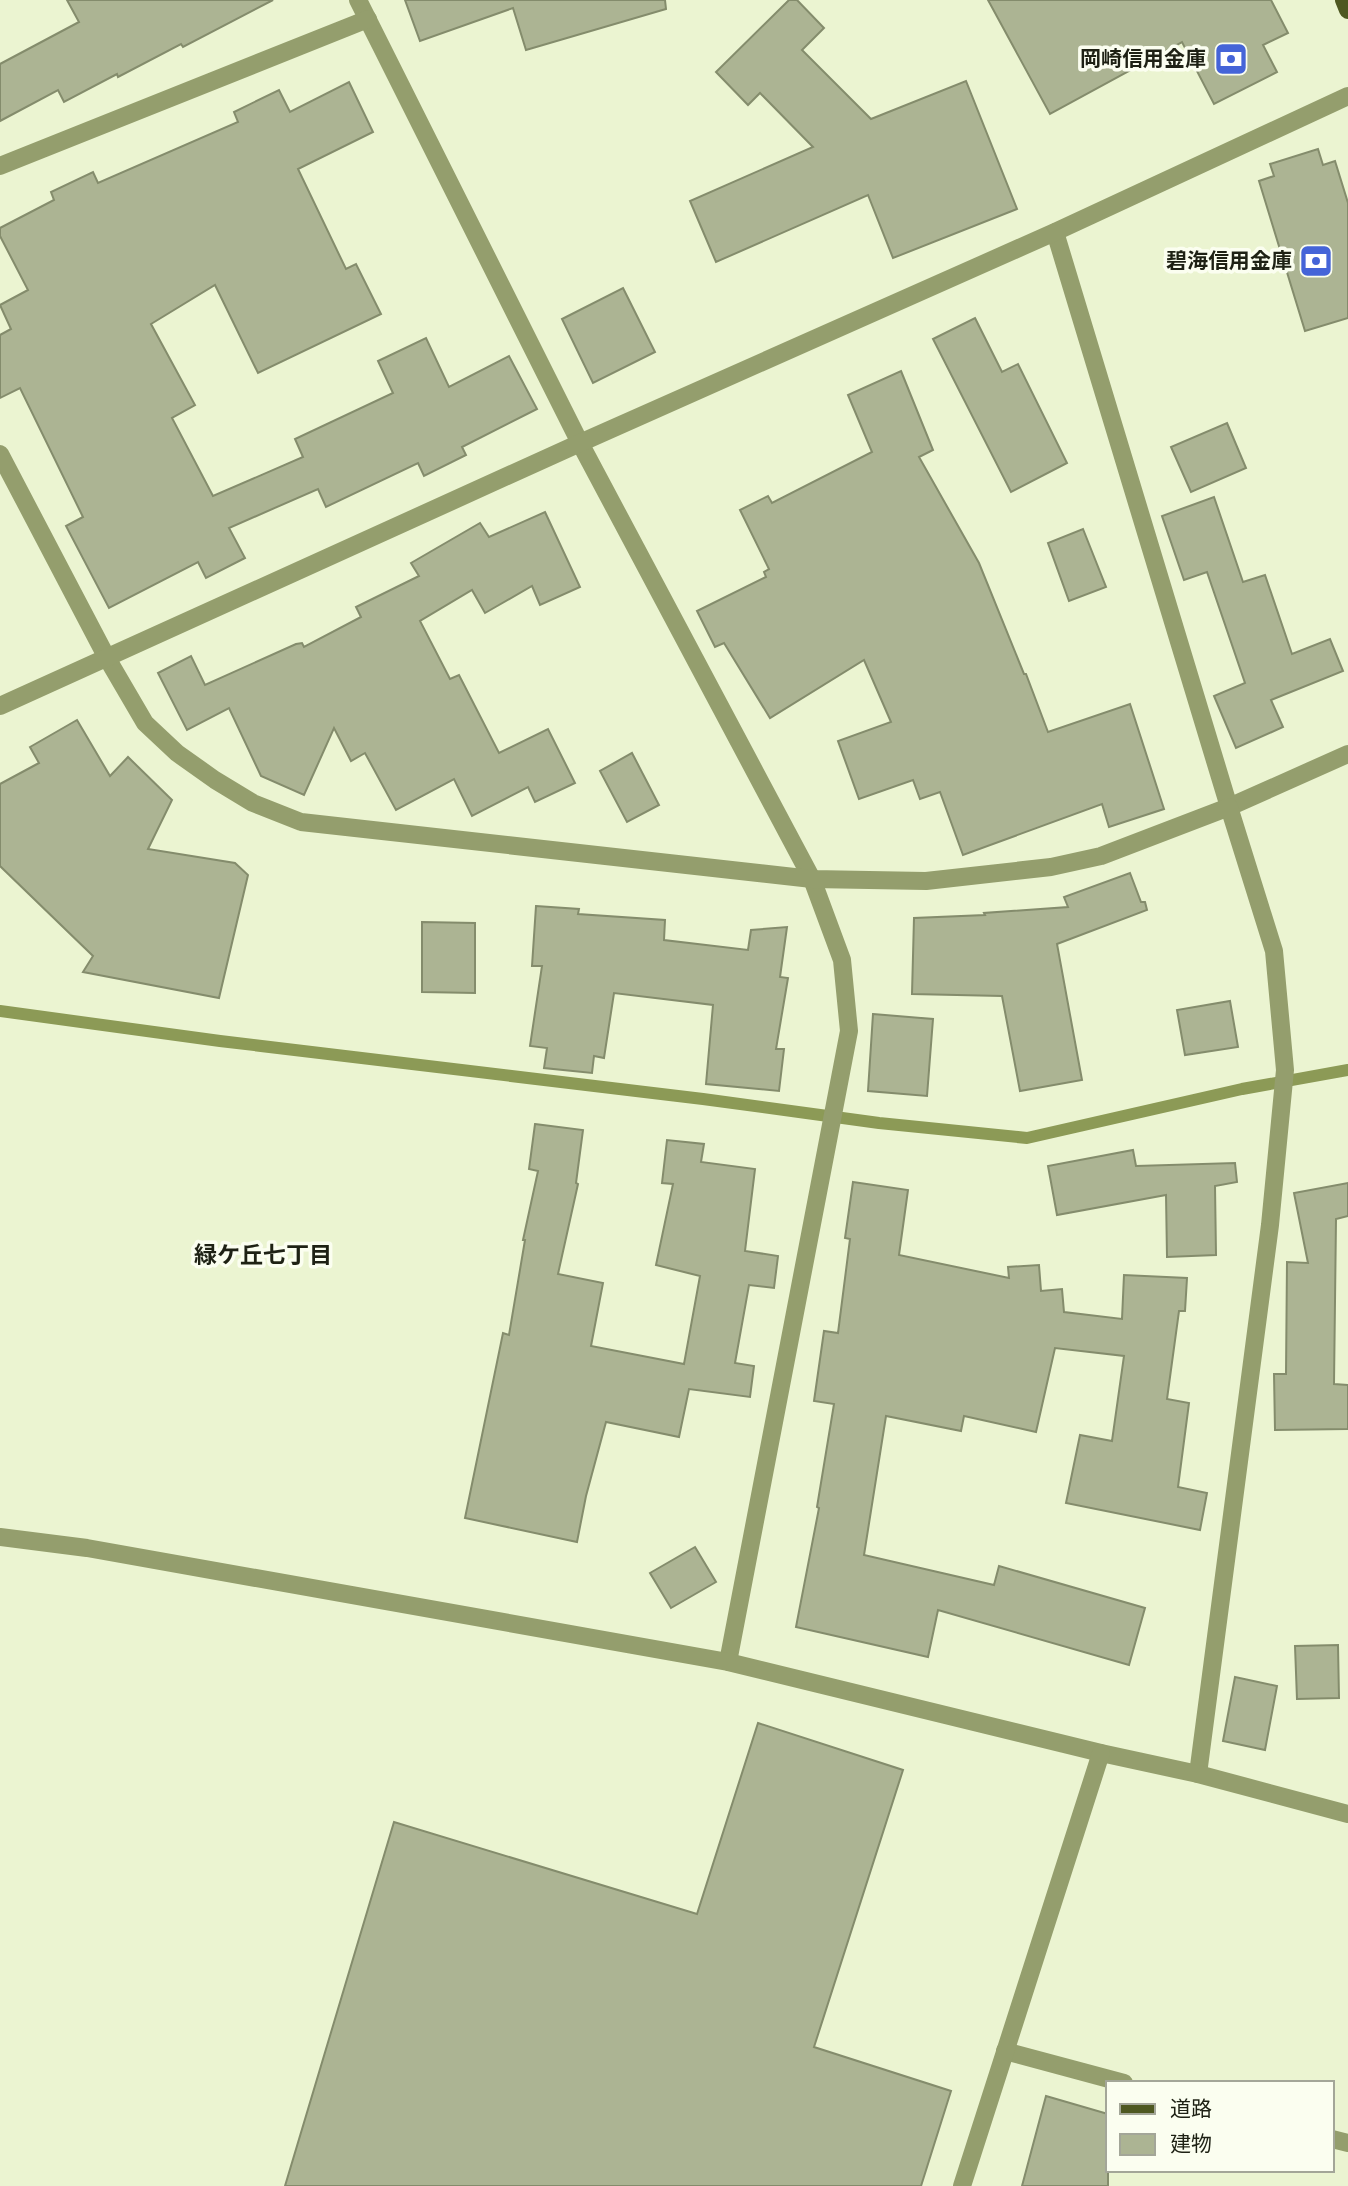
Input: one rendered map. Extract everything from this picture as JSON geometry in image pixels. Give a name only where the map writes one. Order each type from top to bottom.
[{"type":"main road","points":[[1343,0],[1348,10]]},
{"type":"street","points":[[358,0],[580,443],[813,879],[842,960],[849,1031],[728,1662]]},
{"type":"street","points":[[0,166],[368,19]]},
{"type":"street","points":[[0,706],[580,443],[1055,232],[1348,96]]},
{"type":"street","points":[[1055,232],[1274,951],[1284,1070],[1270,1225],[1198,1774]]},
{"type":"street","points":[[0,454],[107,658],[145,723],[177,753],[215,780],[253,803],[301,822],[813,879],[926,881],[1051,867],[1101,856],[1229,807],[1348,754]]},
{"type":"street","points":[[0,1536],[101,1550],[728,1662],[1198,1774],[1348,1814]]},
{"type":"street","points":[[962,2186],[1101,1753]]},
{"type":"street","points":[[1005,2051],[1117,2081]]},
{"type":"building","points":[[67,0],[273,0],[183,47],[181,44],[64,102],[58,90],[0,121],[0,64],[79,22]]},
{"type":"building","points":[[405,0],[665,0],[666,9],[526,50],[513,8],[420,41]]},
{"type":"building","points":[[789,0],[797,0],[824,28],[802,50],[871,119],[966,81],[1017,209],[893,258],[868,195],[716,262],[690,201],[813,147],[760,93],[748,105],[716,72]]},
{"type":"building","points":[[988,0],[1271,0],[1288,33],[1263,45],[1277,72],[1214,104],[1182,42],[1050,114]]},
{"type":"building","points":[[349,82],[373,132],[298,169],[346,269],[356,264],[381,314],[258,373],[215,285],[151,324],[195,405],[172,418],[213,496],[303,457],[295,439],[393,393],[378,361],[426,338],[449,387],[509,356],[537,409],[462,447],[466,455],[424,476],[418,463],[326,507],[318,489],[229,528],[245,558],[206,578],[198,562],[109,608],[66,526],[83,517],[20,388],[0,398],[0,335],[11,329],[0,305],[28,290],[0,236],[0,228],[54,200],[51,192],[93,172],[98,183],[238,122],[234,112],[279,90],[290,112]]},
{"type":"building","name":"碧海信用金庫","points":[[1318,149],[1323,165],[1335,161],[1348,203],[1348,318],[1305,331],[1259,181],[1274,176],[1270,164]]},
{"type":"building","points":[[623,288],[655,352],[593,383],[562,319]]},
{"type":"building","points":[[975,318],[1002,372],[1018,364],[1067,463],[1011,492],[933,339]]},
{"type":"building","points":[[901,371],[933,450],[919,457],[979,563],[1048,732],[1130,704],[1164,809],[1109,827],[1102,804],[963,855],[940,792],[920,799],[913,780],[859,799],[838,741],[891,722],[864,660],[770,718],[724,643],[715,647],[697,611],[766,577],[764,572],[769,569],[740,510],[768,496],[772,503],[872,452],[848,395]]},
{"type":"building","points":[[1227,423],[1246,468],[1191,492],[1171,447]]},
{"type":"building","points":[[1214,497],[1243,582],[1265,575],[1292,654],[1330,639],[1343,671],[1271,700],[1283,727],[1236,748],[1214,696],[1245,683],[1207,572],[1184,580],[1162,516]]},
{"type":"building","points":[[545,512],[580,587],[540,605],[532,586],[485,613],[472,590],[420,621],[450,679],[459,675],[499,753],[548,729],[575,783],[535,802],[528,787],[472,816],[454,779],[396,810],[365,753],[351,761],[334,728],[304,795],[261,776],[229,708],[187,730],[158,673],[191,656],[205,685],[296,644],[302,643],[304,647],[361,617],[356,607],[419,576],[411,563],[480,523],[489,537]]},
{"type":"building","points":[[1083,529],[1106,587],[1069,601],[1048,543]]},
{"type":"building","points":[[77,720],[110,776],[128,757],[172,800],[148,849],[235,863],[248,875],[219,998],[83,972],[93,956],[0,866],[0,784],[39,763],[30,747]]},
{"type":"building","points":[[632,753],[659,805],[627,822],[600,771]]},
{"type":"building","points":[[1130,873],[1141,902],[1145,902],[1147,910],[1057,944],[1082,1080],[1020,1091],[1002,996],[912,994],[914,918],[1068,907],[1064,897]]},
{"type":"building","points":[[536,906],[579,909],[578,914],[665,920],[664,940],[748,950],[751,930],[787,927],[780,977],[788,978],[776,1049],[784,1049],[779,1091],[706,1084],[713,1005],[614,993],[604,1058],[594,1056],[592,1073],[544,1068],[547,1048],[530,1046],[542,966],[532,966]]},
{"type":"building","points":[[422,922],[475,923],[475,993],[422,992]]},
{"type":"building","points":[[1230,1001],[1238,1047],[1185,1055],[1177,1010]]},
{"type":"building","points":[[873,1014],[933,1019],[927,1096],[868,1091]]},
{"type":"building","points":[[535,1124],[583,1130],[578,1184],[558,1274],[603,1283],[591,1346],[684,1364],[700,1276],[656,1265],[673,1184],[662,1183],[667,1140],[704,1144],[701,1162],[755,1169],[745,1251],[778,1256],[774,1288],[749,1285],[735,1363],[754,1366],[750,1397],[689,1389],[679,1437],[606,1422],[577,1542],[465,1518],[503,1333],[509,1335],[523,1240],[538,1171],[529,1169]]},
{"type":"building","points":[[1133,1150],[1136,1166],[1235,1163],[1237,1182],[1215,1186],[1216,1255],[1167,1257],[1166,1195],[1057,1215],[1048,1166]]},
{"type":"building","points":[[853,1182],[908,1190],[899,1255],[1009,1278],[1008,1267],[1039,1265],[1041,1291],[1062,1289],[1064,1312],[1122,1319],[1124,1275],[1187,1278],[1185,1311],[1179,1311],[1167,1399],[1189,1403],[1178,1487],[1207,1493],[1200,1530],[1066,1503],[1080,1435],[1112,1441],[1124,1356],[1055,1348],[1036,1432],[964,1416],[961,1431],[886,1416],[864,1555],[994,1585],[999,1566],[1145,1608],[1129,1665],[938,1610],[928,1657],[796,1627],[819,1508],[817,1507],[834,1404],[814,1401],[824,1331],[838,1333],[850,1239],[845,1238]]},
{"type":"building","points":[[1348,1183],[1348,1216],[1336,1219],[1334,1384],[1348,1385],[1348,1429],[1275,1430],[1274,1374],[1286,1374],[1287,1262],[1308,1263],[1294,1193]]},
{"type":"building","points":[[695,1547],[716,1582],[671,1608],[650,1573]]},
{"type":"building","points":[[1338,1645],[1339,1698],[1297,1699],[1295,1646]]},
{"type":"building","points":[[1235,1677],[1277,1686],[1265,1750],[1223,1741]]},
{"type":"building","points":[[758,1723],[903,1770],[814,2047],[951,2091],[921,2186],[285,2186],[394,1822],[697,1914]]},
{"type":"building","points":[[1046,2096],[1106,2113],[1108,2186],[1022,2186]]},
{"type":"waterway","points":[[0,1011],[879,1123],[1027,1138],[1242,1089],[1348,1070]]},
{"type":"place","name":"岡崎信用金庫","points":[[1231,59]]},
{"type":"place","name":"碧海信用金庫","points":[[1316,261]]},
{"type":"district","name":"緑ケ丘七丁目","points":[[263,1255]]}]
